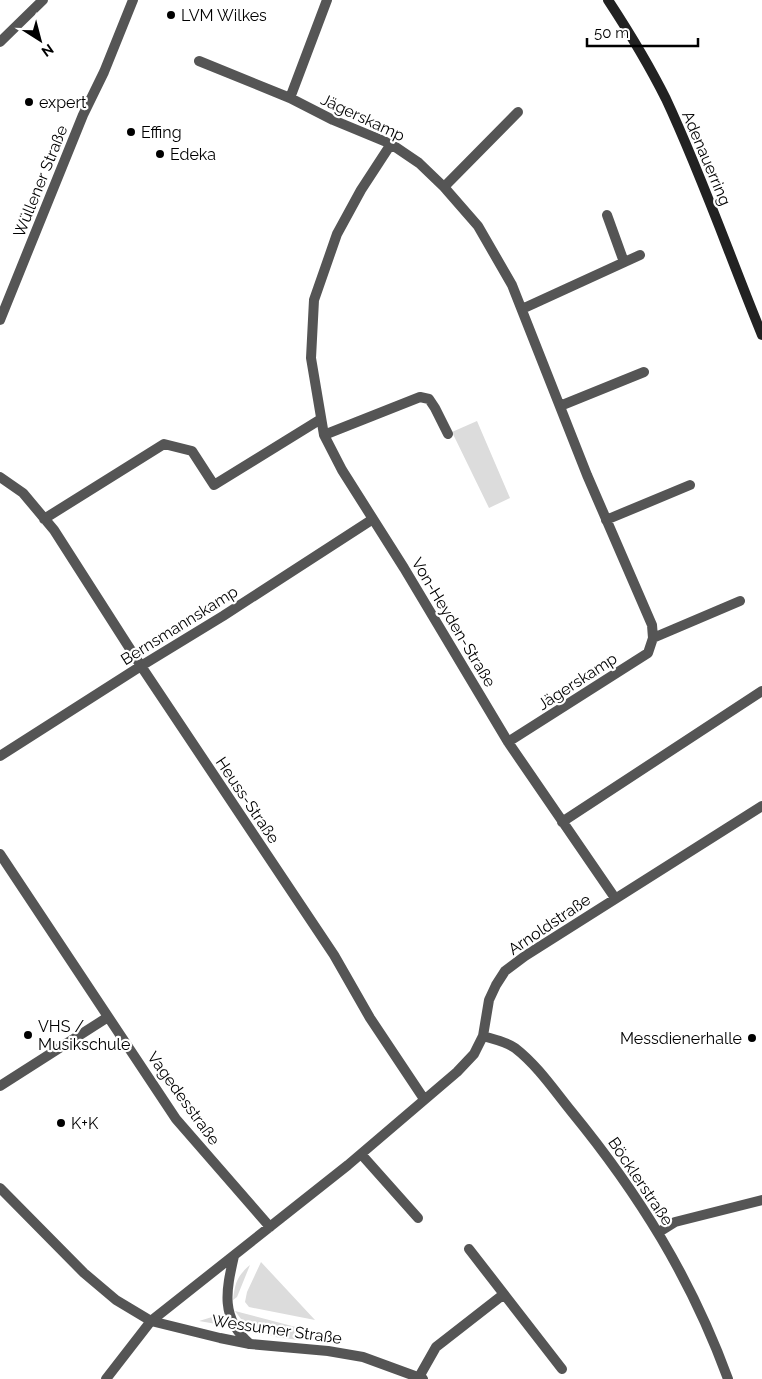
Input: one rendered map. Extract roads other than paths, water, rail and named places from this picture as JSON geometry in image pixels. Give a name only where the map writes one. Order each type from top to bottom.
[{"type":"main road","name":"Adenauerring","points":[[608,0],[636,43],[665,98],[691,157],[762,335]]},
{"type":"street","points":[[0,42],[43,0]]},
{"type":"street","name":"Wüllener Straße","points":[[0,320],[83,115],[104,72],[134,0]]},
{"type":"street","points":[[290,98],[327,0]]},
{"type":"street","name":"Jägerskamp","points":[[199,61],[290,98],[334,120],[391,144],[418,163],[444,187],[478,226],[505,271],[606,520],[652,625],[653,638],[648,653],[508,742]]},
{"type":"street","points":[[444,187],[518,112]]},
{"type":"street","name":"Von-Heyden-Straße","points":[[391,144],[361,190],[337,234],[314,300],[311,358],[324,435],[342,470],[508,742],[615,898]]},
{"type":"street","points":[[606,216],[624,262]]},
{"type":"street","points":[[522,309],[640,255]]},
{"type":"street","points":[[560,406],[644,372]]},
{"type":"street","points":[[324,435],[420,397],[428,399],[448,434]]},
{"type":"street","points":[[44,519],[164,444],[192,451],[214,485],[321,419]]},
{"type":"street","name":"Heuss-Straße","points":[[0,477],[23,493],[54,530],[140,666],[334,955],[370,1018],[424,1099]]},
{"type":"street","points":[[606,520],[690,485]]},
{"type":"street","name":"Bernsmannskamp","points":[[0,756],[140,666],[224,616],[373,519]]},
{"type":"street","points":[[653,638],[740,600]]},
{"type":"street","points":[[562,822],[762,691]]},
{"type":"street","name":"Arnoldstraße","points":[[106,1379],[151,1321],[361,1154],[457,1072],[474,1054],[483,1036],[490,1000],[496,985],[506,971],[525,956],[762,806]]},
{"type":"street","name":"Vagedesstraße","points":[[0,854],[176,1119],[270,1227]]},
{"type":"street","points":[[0,1086],[108,1017]]},
{"type":"street","name":"Böcklerstraße","points":[[483,1036],[514,1047],[532,1064],[621,1175],[658,1232],[711,1334],[728,1379]]},
{"type":"street","points":[[361,1154],[418,1218]]},
{"type":"street","name":"Wessumer Straße","points":[[0,1188],[84,1273],[116,1300],[151,1321],[220,1338],[250,1344],[328,1351],[363,1357],[421,1378],[436,1347],[504,1294]]},
{"type":"street","points":[[658,1232],[675,1222],[762,1200]]},
{"type":"street","points":[[469,1249],[562,1369]]},
{"type":"street","points":[[234,1256],[227,1294],[228,1310],[233,1324],[250,1344]]},
{"type":"place","name":"LVM Wilkes","points":[[171,15]]},
{"type":"place","name":"expert","points":[[29,102]]},
{"type":"place","name":"Effing","points":[[131,132]]},
{"type":"place","name":"Edeka","points":[[160,154]]},
{"type":"place","name":"VHS / Musikschule","points":[[28,1035]]},
{"type":"place","name":"Messdienerhalle","points":[[752,1038]]},
{"type":"place","name":"K+K","points":[[61,1123]]}]
